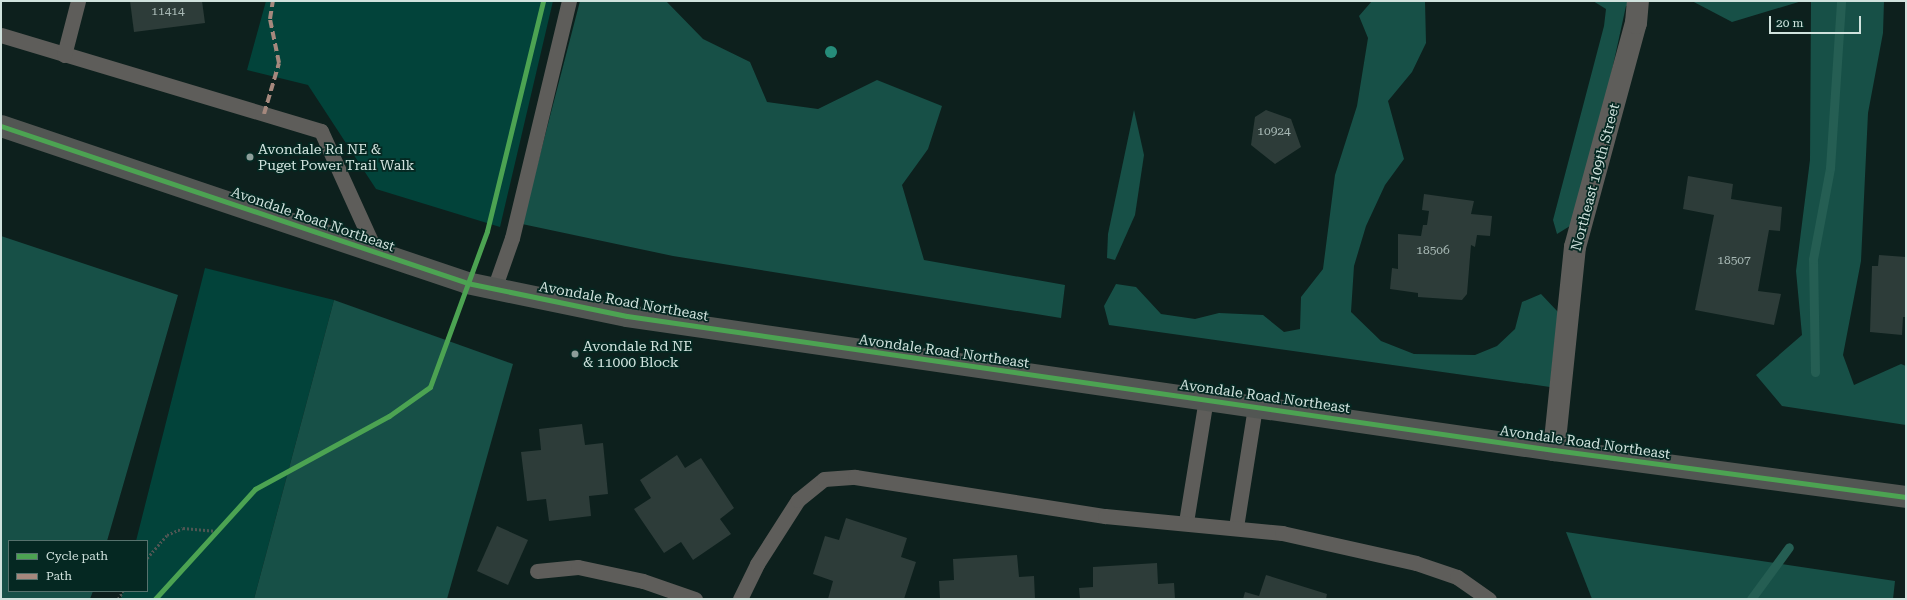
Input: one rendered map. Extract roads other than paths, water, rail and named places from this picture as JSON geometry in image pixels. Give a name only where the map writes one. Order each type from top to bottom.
[{"type":"main road","name":"Avondale Road Northeast","points":[[1,126],[376,252],[494,289],[627,316],[1206,399],[1255,408],[1906,497]]},
{"type":"street","name":"Northeast 109th Street","points":[[1554,450],[1575,247],[1630,45],[1638,1]]},
{"type":"lane","points":[[64,55],[78,1]]},
{"type":"lane","points":[[494,289],[512,238],[569,1]]},
{"type":"lane","points":[[1,35],[321,131],[376,252]]},
{"type":"lane","points":[[1186,522],[1206,399]]},
{"type":"lane","points":[[1236,527],[1255,408]]},
{"type":"lane","points":[[740,599],[756,564],[798,500],[824,479],[855,477],[1097,514],[1236,527],[1416,563],[1457,577],[1489,599]]},
{"type":"lane","points":[[537,571],[578,567],[643,581],[695,599]]},
{"type":"waterway","points":[[1815,372],[1813,259],[1830,168],[1841,1]]},
{"type":"waterway","points":[[1751,599],[1789,547]]},
{"type":"place","name":"Avondale Rd NE & Puget Power Trail Walk","points":[[250,157]]},
{"type":"place","name":"Avondale Rd NE & 11000 Block","points":[[575,354]]}]
